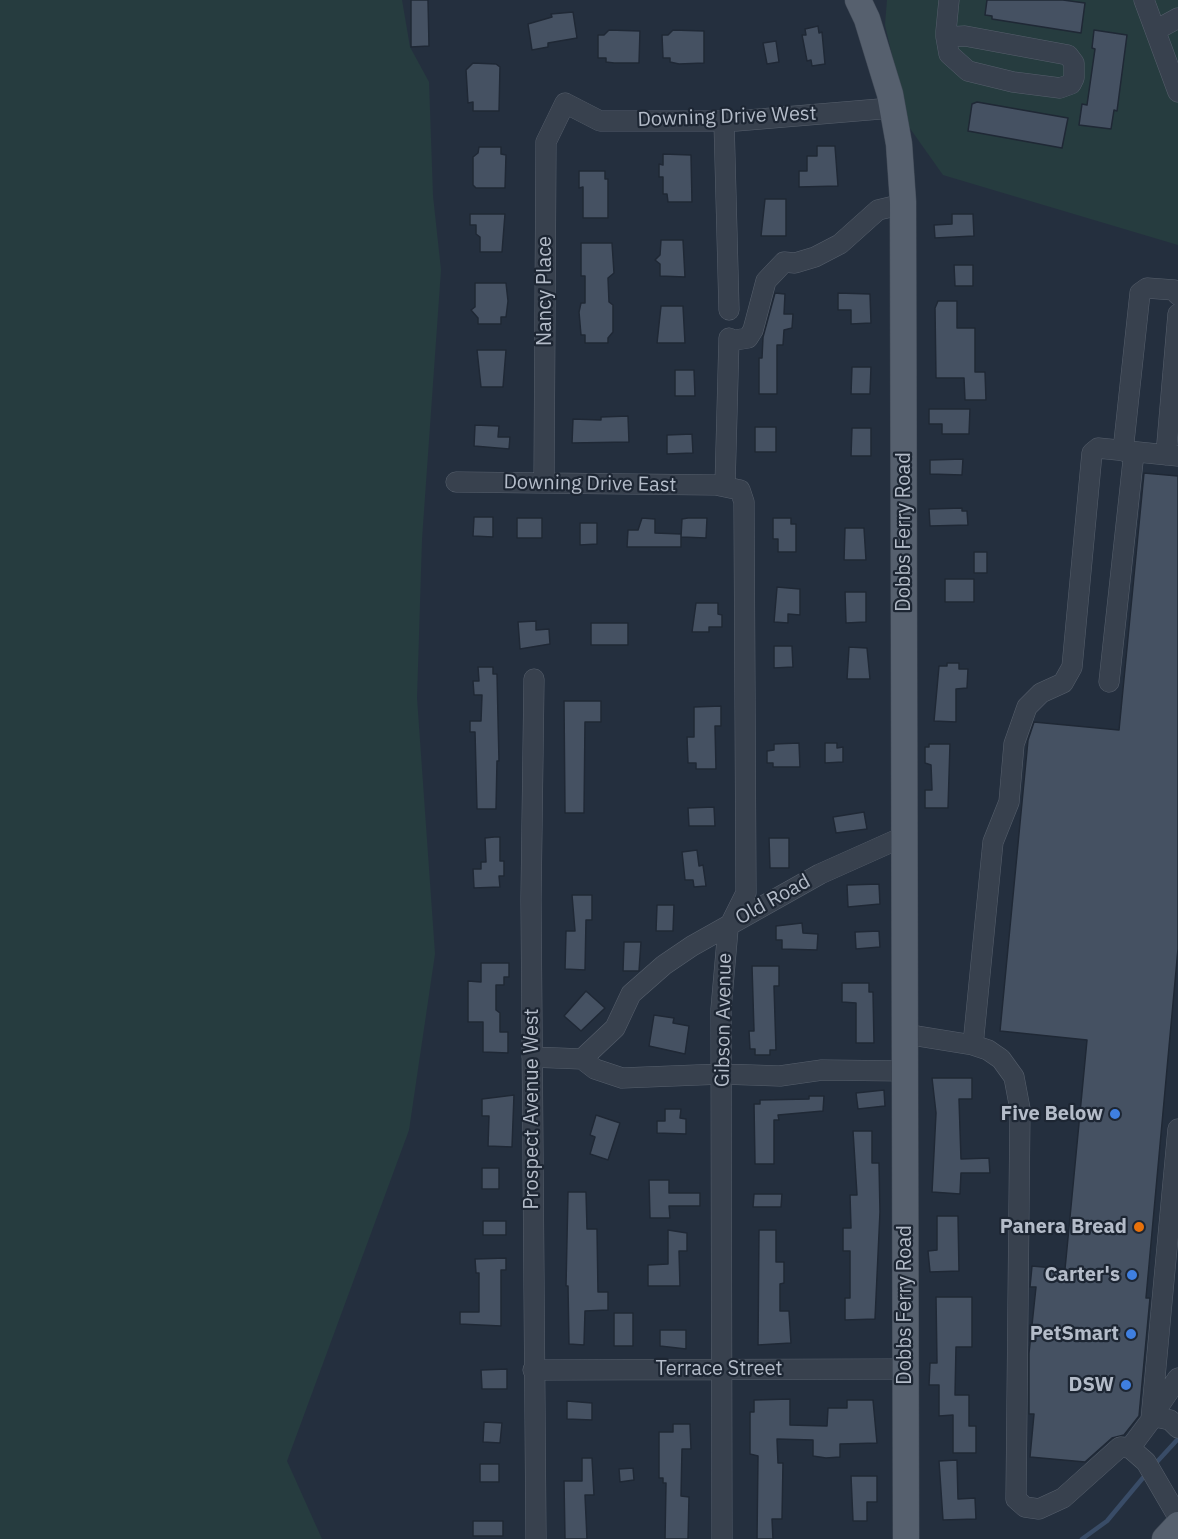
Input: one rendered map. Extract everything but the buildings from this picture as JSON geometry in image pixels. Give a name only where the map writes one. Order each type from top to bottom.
[{"type":"main road","name":"Dobbs Ferry Road","points":[[858,0],[867,19],[892,108],[899,144],[903,204],[906,1539]]},
{"type":"main road","points":[[1165,1539],[1178,1525]]},
{"type":"street","points":[[946,37],[964,36],[1068,55],[1074,63],[1074,78],[1071,84],[1060,88],[1013,82],[968,71],[949,54],[946,37],[949,0]]},
{"type":"street","points":[[1144,0],[1178,92]]},
{"type":"street","points":[[1156,30],[1178,18]]},
{"type":"street","name":"Downing Drive West","points":[[565,103],[600,121],[724,121],[892,108]]},
{"type":"street","name":"Nancy Place","points":[[544,483],[546,142],[565,103]]},
{"type":"street","points":[[724,121],[729,310]]},
{"type":"street","points":[[724,486],[729,340],[748,338],[753,330],[766,281],[784,262],[795,263],[815,257],[840,244],[878,210],[903,204]]},
{"type":"street","points":[[1109,682],[1140,293],[1147,288],[1174,290],[1178,295]]},
{"type":"street","points":[[973,1045],[993,842],[1009,802],[1014,744],[1027,707],[1041,693],[1063,683],[1072,667],[1092,453],[1098,448],[1172,455],[1178,314]]},
{"type":"street","name":"Downing Drive East","points":[[456,482],[724,486]]},
{"type":"street","name":"Gibson Avenue","points":[[722,1539],[721,1009],[724,947],[730,924],[746,893],[744,502],[740,490],[724,486]]},
{"type":"street","name":"Prospect Avenue West","points":[[534,679],[532,1057],[536,1539]]},
{"type":"street","name":"Old Road","points":[[582,1059],[615,1028],[631,994],[664,965],[730,924],[820,874],[905,836]]},
{"type":"street","points":[[905,1034],[973,1045],[1002,1059],[1014,1077],[1020,1109],[1016,1499],[1025,1507],[1039,1509],[1063,1498],[1120,1447],[1130,1448],[1146,1462],[1178,1517]]},
{"type":"street","points":[[532,1057],[582,1059],[596,1070],[622,1078],[722,1074],[780,1076],[822,1070],[905,1071]]},
{"type":"street","points":[[1152,1416],[1160,1335],[1172,1260],[1178,1129]]},
{"type":"street","points":[[1160,1335],[1178,1315]]},
{"type":"street","name":"Terrace Street","points":[[533,1370],[905,1369]]},
{"type":"street","points":[[1130,1448],[1178,1378]]},
{"type":"street","points":[[1152,1416],[1170,1420],[1178,1428]]},
{"type":"green space","points":[[0,0],[402,0],[410,47],[429,82],[433,196],[441,270],[422,539],[417,698],[435,954],[409,1130],[287,1461],[322,1539],[0,1539]]},
{"type":"green space","points":[[887,0],[1178,0],[1178,245],[943,175],[909,127],[885,25]]},
{"type":"waterway","points":[[1155,1464],[1177,1440]]},
{"type":"waterway","points":[[1082,1539],[1107,1521],[1147,1473]]},
{"type":"place","name":"Five Below","points":[[1115,1114]]},
{"type":"place","name":"Panera Bread","points":[[1139,1227]]},
{"type":"place","name":"Carter's","points":[[1132,1275]]},
{"type":"place","name":"PetSmart","points":[[1131,1334]]},
{"type":"place","name":"DSW","points":[[1126,1385]]}]
